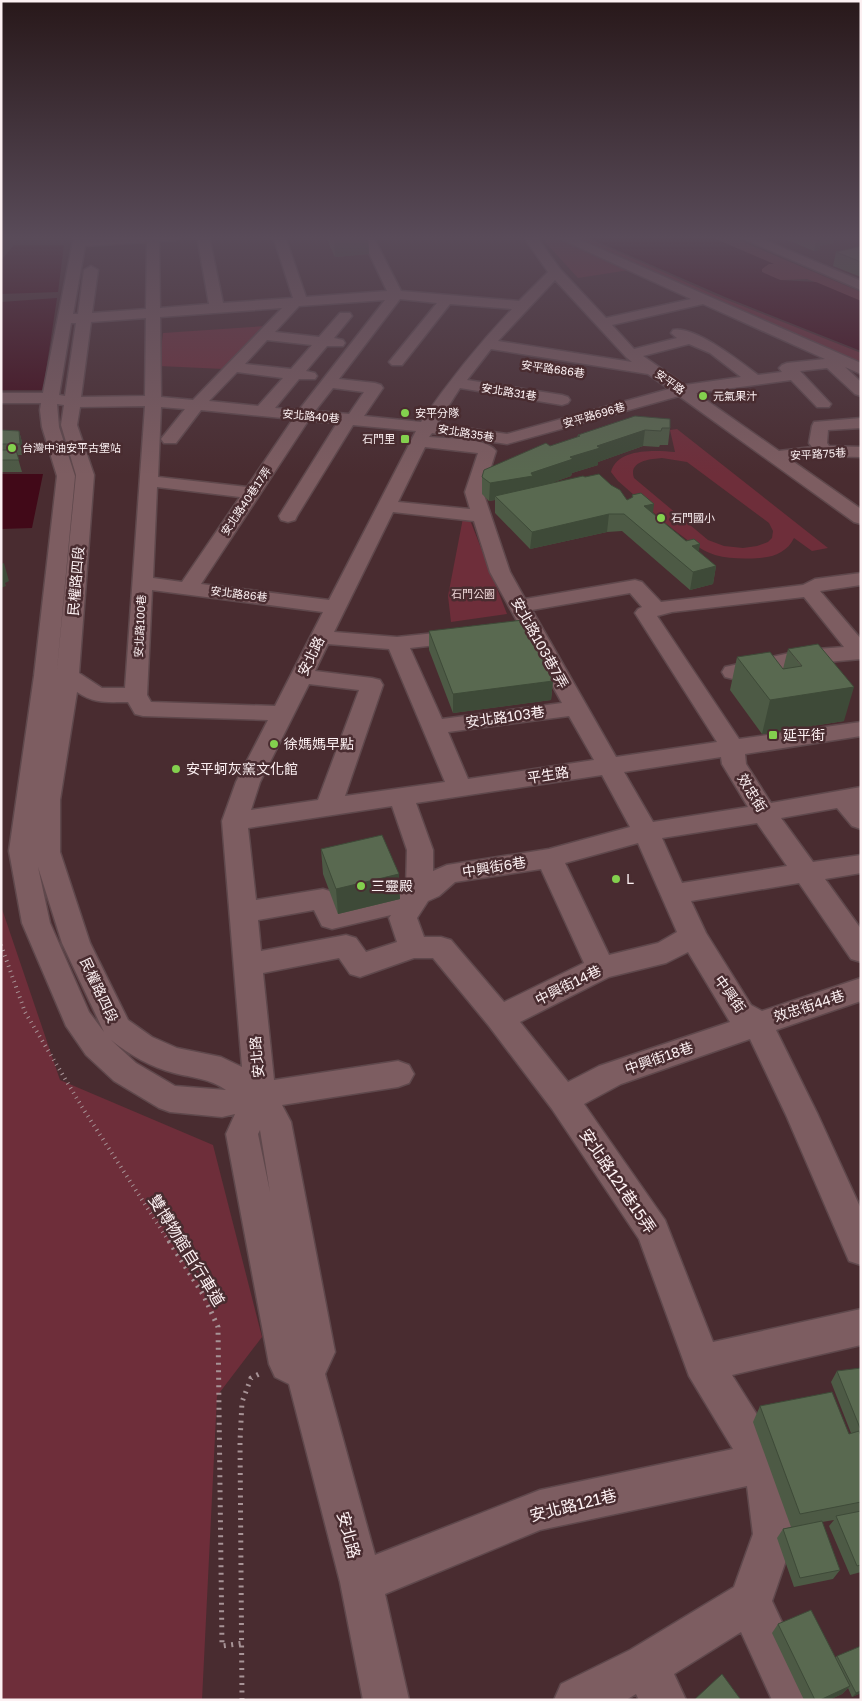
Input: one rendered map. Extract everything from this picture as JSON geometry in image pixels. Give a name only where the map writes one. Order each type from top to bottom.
[{"type":"street","name":"民權路四段","points":[[57,403],[67,315]]},
{"type":"street","points":[[66,320],[121,315]]},
{"type":"street","name":"安北路100巷","points":[[136,695],[153,401],[153,315]]},
{"type":"street","points":[[181,315],[200,317],[203,315]]},
{"type":"street","points":[[170,438],[197,405],[284,315]]},
{"type":"street","name":"安北路40巷17弄","points":[[188,588],[304,415],[380,315]]},
{"type":"street","points":[[397,362],[434,315]]},
{"type":"street","name":"安北路","points":[[386,1700],[361,1582],[296,1368],[242,1134],[260,1095],[235,820],[248,782],[422,434],[456,383],[481,351],[514,315]]},
{"type":"street","name":"安平路","points":[[595,315],[629,359],[653,369],[861,518]]},
{"type":"street","points":[[602,323],[639,315]]},
{"type":"street","points":[[737,315],[837,362],[861,369]]},
{"type":"street","points":[[263,411],[345,316]]},
{"type":"street","name":"民權路四段","points":[[85,318],[50,428],[64,463],[66,476],[56,676],[47,800],[47,845],[59,894],[76,943],[117,1028],[141,1046],[173,1060],[221,1070],[260,1095]]},
{"type":"street","points":[[264,335],[357,346]]},
{"type":"street","name":"安平路686巷","points":[[481,351],[610,377],[629,359],[685,336],[715,350],[754,380]]},
{"type":"street","points":[[823,404],[787,368],[837,362]]},
{"type":"street","points":[[837,362],[861,391]]},
{"type":"street","points":[[233,367],[295,374],[375,388],[351,419],[288,516]]},
{"type":"street","name":"安平路696巷","points":[[506,439],[682,390],[795,375]]},
{"type":"street","name":"安北路31巷","points":[[456,383],[562,400]]},
{"type":"street","points":[[1,398],[57,403]]},
{"type":"street","name":"安北路40巷","points":[[57,403],[153,401],[351,419],[422,434]]},
{"type":"street","points":[[1,410],[57,403]]},
{"type":"street","points":[[824,451],[818,443],[820,426],[861,423]]},
{"type":"street","name":"安北路35巷","points":[[422,434],[506,439]]},
{"type":"street","name":"安北路103巷7弄","points":[[422,434],[480,447],[487,451],[474,492],[480,516],[500,572],[519,606],[521,628],[576,708],[608,766]]},
{"type":"street","name":"安平路75巷","points":[[776,457],[824,451],[861,452]]},
{"type":"street","points":[[149,481],[252,493]]},
{"type":"street","points":[[386,506],[480,516]]},
{"type":"street","points":[[519,606],[635,586],[656,610],[671,606],[809,590],[815,584],[861,579]]},
{"type":"street","name":"安北路86巷","points":[[142,583],[336,607]]},
{"type":"street","points":[[809,590],[861,652]]},
{"type":"street","name":"效忠街","points":[[656,610],[645,613],[733,748],[734,764],[764,813],[861,951]]},
{"type":"street","points":[[321,637],[397,643],[482,633]]},
{"type":"street","points":[[397,643],[460,788]]},
{"type":"street","points":[[733,672],[804,657],[861,652]]},
{"type":"street","points":[[56,676],[97,695],[136,695],[143,709],[284,713]]},
{"type":"street","name":"民權路四段","points":[[56,676],[22,850],[36,923],[77,1018],[96,1046],[125,1072],[170,1099],[222,1104],[260,1095]]},
{"type":"street","points":[[301,676],[372,685],[328,808]]},
{"type":"street","name":"安北路103巷","points":[[434,727],[576,708]]},
{"type":"street","name":"平生路","points":[[235,820],[328,808],[861,729]]},
{"type":"street","name":"中興街","points":[[608,766],[646,832],[693,936],[740,1013],[757,1023],[802,1116],[861,1249]]},
{"type":"street","points":[[247,965],[346,946],[360,966],[412,947],[403,918],[419,893],[420,850],[402,797]]},
{"type":"street","points":[[852,797],[861,820]]},
{"type":"street","name":"中興街6巷","points":[[243,912],[322,899],[332,919],[403,902],[429,890],[447,874],[549,858],[646,832],[852,797]]},
{"type":"street","points":[[549,858],[601,968]]},
{"type":"street","points":[[673,894],[861,864]]},
{"type":"street","name":"中興街14巷","points":[[500,1018],[601,968],[666,952],[693,936]]},
{"type":"street","name":"安北路121巷15弄","points":[[412,947],[441,948],[500,1018],[563,1100],[653,1231],[702,1363],[764,1462],[774,1534],[750,1602]]},
{"type":"street","name":"效忠街44巷","points":[[757,1023],[861,988]]},
{"type":"street","name":"中興街18巷","points":[[563,1100],[610,1074],[757,1023]]},
{"type":"street","points":[[260,1095],[398,1074]]},
{"type":"street","points":[[702,1363],[861,1327]]},
{"type":"street","name":"安北路121巷","points":[[361,1582],[540,1510],[764,1462]]},
{"type":"street","points":[[577,1700],[655,1683],[750,1602],[795,1700]]},
{"type":"path","name":"雙博物館自行車道","points":[[1,945],[24,1012],[82,1107],[204,1296],[218,1327],[222,1646],[243,1643]]},
{"type":"path","points":[[242,1700],[240,1441],[242,1402],[251,1378],[296,1368]]},
{"type":"green space","points":[[746,315],[766,315],[861,353],[861,366]]},
{"type":"green space","points":[[266,326],[224,369],[159,366],[163,333]]},
{"type":"green space","points":[[677,429],[828,548],[812,551],[794,538],[785,550],[771,556],[743,559],[731,558],[715,555],[703,550],[678,533],[618,481],[611,472],[621,458],[638,452],[675,452],[670,430]],"holes":[[[662,458],[687,462],[769,523],[773,531],[772,538],[768,542],[757,546],[743,548],[724,546],[708,540],[634,478],[634,468],[637,464],[646,460]]]},
{"type":"green space","name":"石門公園","points":[[463,518],[470,520],[507,614],[451,622],[448,596]]},
{"type":"green space","points":[[1,906],[60,1080],[213,1145],[262,1337],[217,1396],[202,1700],[1,1700]]},
{"type":"shaded area","points":[[1,315],[54,315],[43,390],[1,390]]},
{"type":"shaded area","points":[[771,315],[861,315],[861,351]]},
{"type":"shaded area","points":[[1,474],[43,474],[32,528],[1,529]]},
{"type":"building","points":[[635,416],[670,419],[670,428],[662,428],[661,431],[645,430],[597,446],[600,448],[570,457],[573,459],[531,473],[533,476],[490,483],[482,477],[484,470],[546,443],[550,446]]},
{"type":"building","points":[[1,430],[19,431],[20,444],[1,444]]},
{"type":"building","points":[[1,450],[16,450],[19,460],[1,460]]},
{"type":"building","points":[[599,474],[620,490],[627,500],[633,497],[632,495],[641,493],[654,504],[644,506],[686,541],[694,539],[700,544],[692,546],[716,566],[693,572],[624,514],[609,514],[532,532],[495,496]]},
{"type":"building","points":[[523,620],[553,681],[453,694],[429,631]]},
{"type":"building","points":[[818,644],[854,687],[770,700],[737,657],[770,652],[783,669],[802,666],[788,649]]},
{"type":"building","points":[[382,835],[399,874],[336,889],[321,849]]},
{"type":"building","points":[[861,1368],[861,1428],[860,1428],[837,1371]]},
{"type":"building","points":[[832,1392],[849,1434],[859,1431],[861,1436],[861,1502],[800,1514],[760,1406]]},
{"type":"building","points":[[861,1511],[861,1565],[857,1566],[836,1516]]},
{"type":"building","points":[[822,1521],[840,1570],[800,1578],[783,1529]]},
{"type":"building","points":[[811,1610],[850,1686],[820,1700],[815,1700],[778,1624]]},
{"type":"building","points":[[861,1646],[861,1691],[856,1693],[837,1656]]},
{"type":"building","points":[[722,1674],[741,1700],[694,1700]]},
{"type":"place","name":"元氣果汁","points":[[703,396]]},
{"type":"place","name":"安平分隊","points":[[405,413]]},
{"type":"place","name":"石門里","points":[[405,439]]},
{"type":"place","name":"台灣中油安平古堡站","points":[[12,448]]},
{"type":"place","name":"石門國小","points":[[661,518]]},
{"type":"place","name":"延平街","points":[[773,735]]},
{"type":"place","name":"徐媽媽早點","points":[[274,744]]},
{"type":"place","name":"安平蚵灰窯文化館","points":[[176,769]]},
{"type":"place","name":"L","points":[[616,879]]},
{"type":"place","name":"三靈殿","points":[[361,886]]}]
